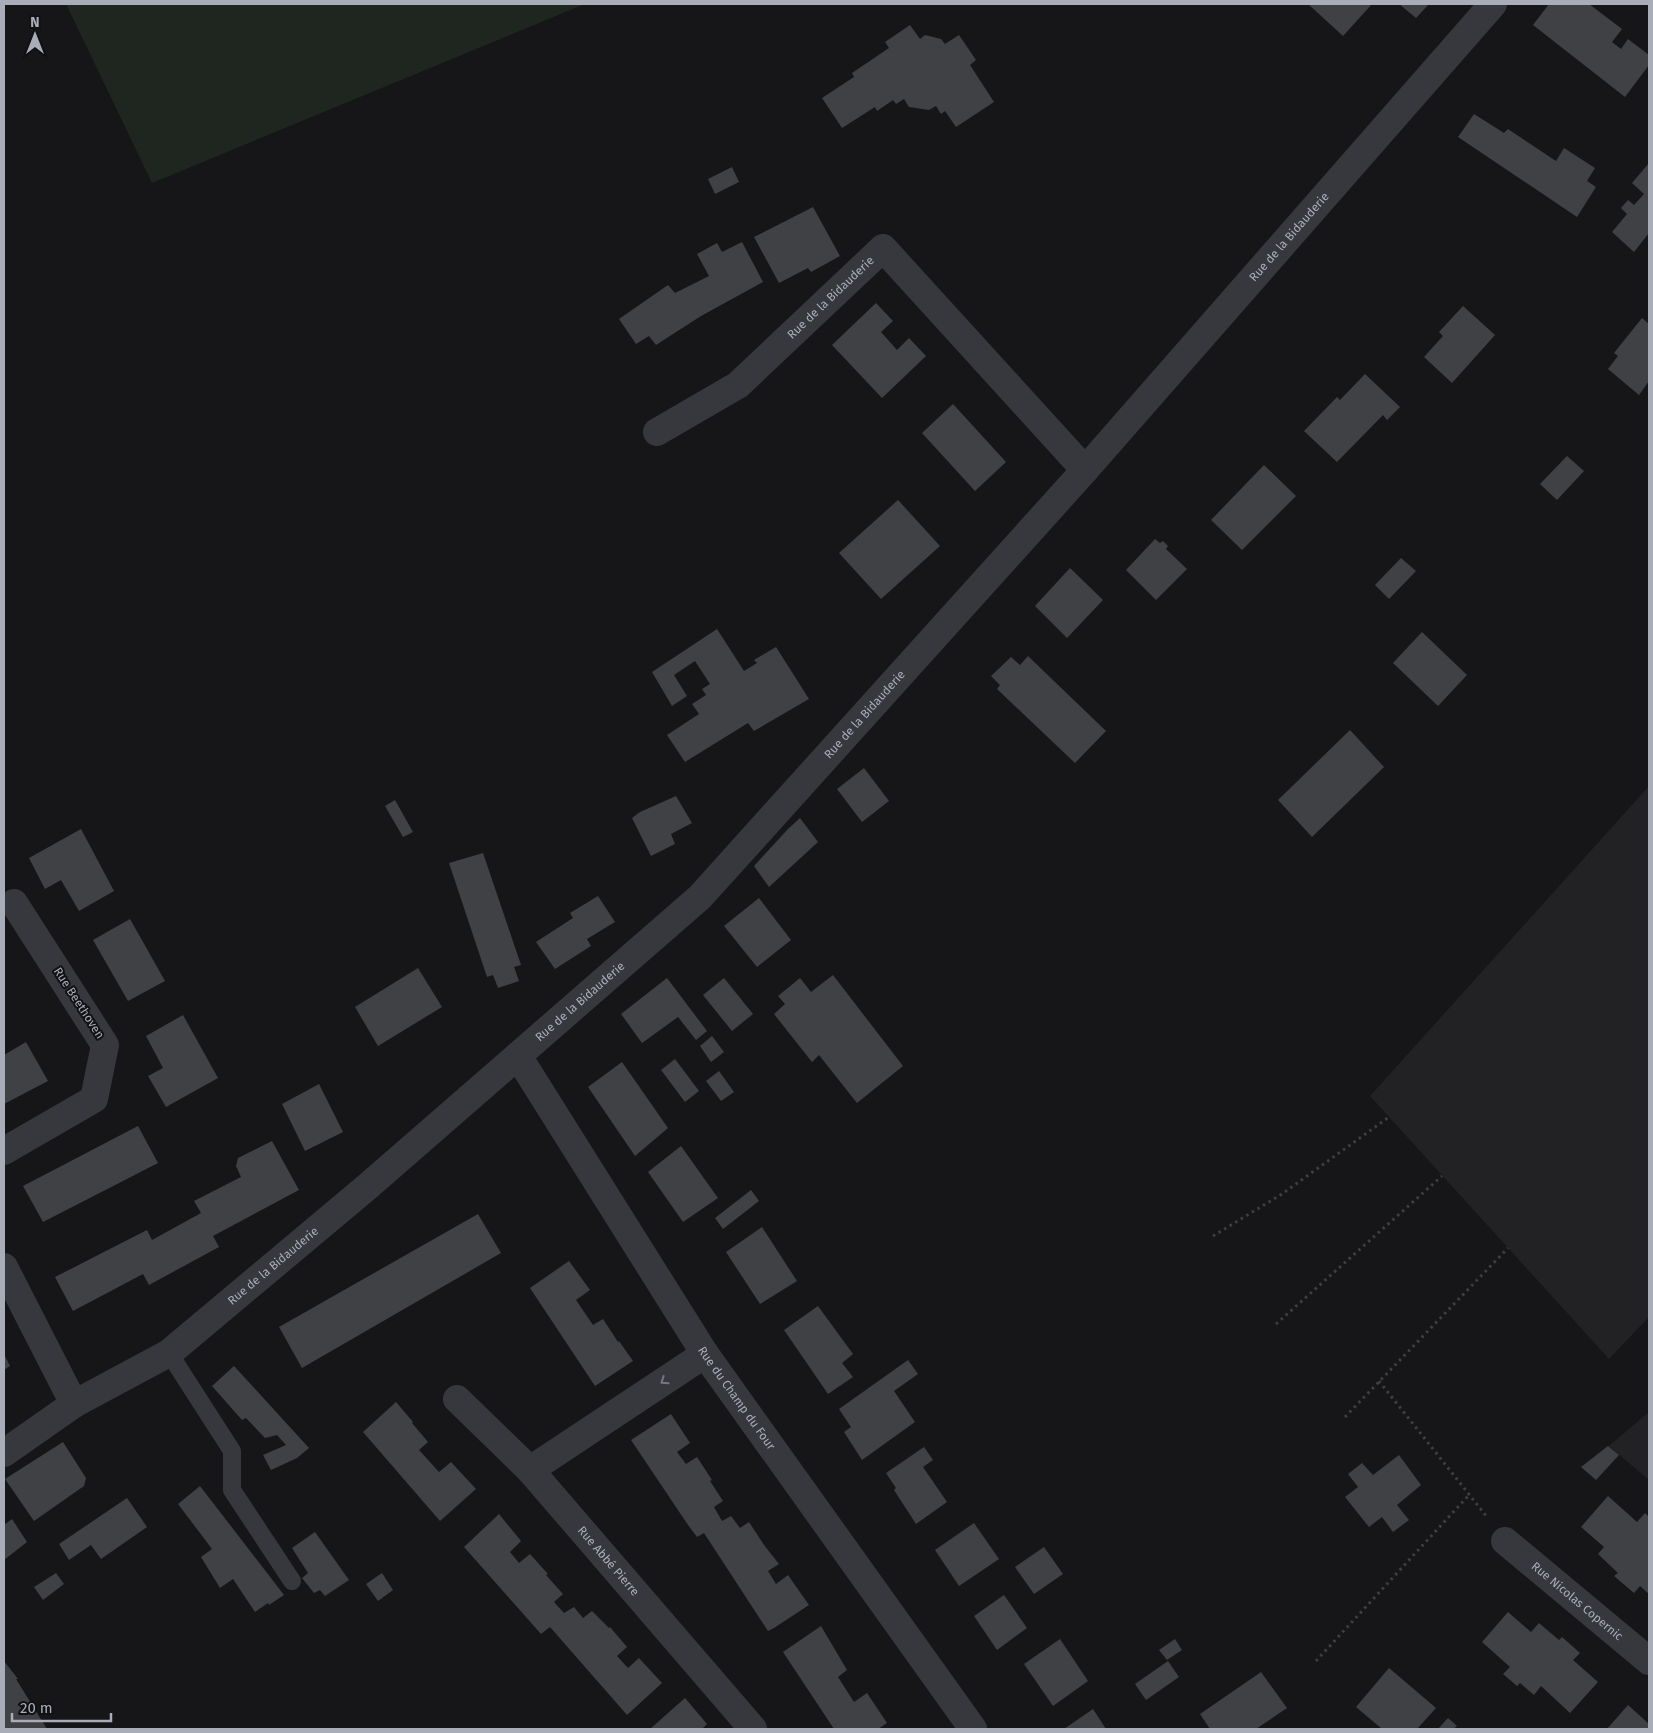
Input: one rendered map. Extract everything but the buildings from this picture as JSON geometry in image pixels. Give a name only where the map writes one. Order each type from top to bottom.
[{"type":"street","name":"Rue de la Bidauderie","points":[[4,1453],[74,1404],[168,1353],[367,1187],[700,897],[1085,470],[1493,4]]},
{"type":"street","name":"Rue de la Bidauderie","points":[[657,432],[738,385],[884,248],[1085,470]]},
{"type":"street","name":"Rue Beethoven","points":[[4,1151],[94,1099],[105,1045],[14,903]]},
{"type":"street","name":"Rue du Champ du Four","points":[[518,1056],[705,1354],[973,1729]]},
{"type":"street","points":[[4,1267],[74,1404]]},
{"type":"street","points":[[530,1470],[705,1354]]},
{"type":"street","name":"Rue Abbé Pierre","points":[[457,1399],[530,1470],[753,1729]]},
{"type":"street","name":"Rue Nicolas Copernic","points":[[1506,1541],[1649,1660]]},
{"type":"lane","points":[[168,1353],[232,1451],[232,1490],[292,1581]]},
{"type":"path","points":[[1212,1236],[1282,1194],[1389,1117]]},
{"type":"path","points":[[1276,1324],[1442,1176]]},
{"type":"path","points":[[1345,1417],[1508,1248]]},
{"type":"path","points":[[1380,1381],[1506,1541]]},
{"type":"path","points":[[1316,1662],[1469,1495]]},
{"type":"shaded area","points":[[66,4],[585,4],[152,183]]},
{"type":"shaded area","points":[[1649,786],[1649,1317],[1609,1359],[1370,1096]]},
{"type":"shaded area","points":[[1649,1412],[1649,1480],[1609,1446]]}]
